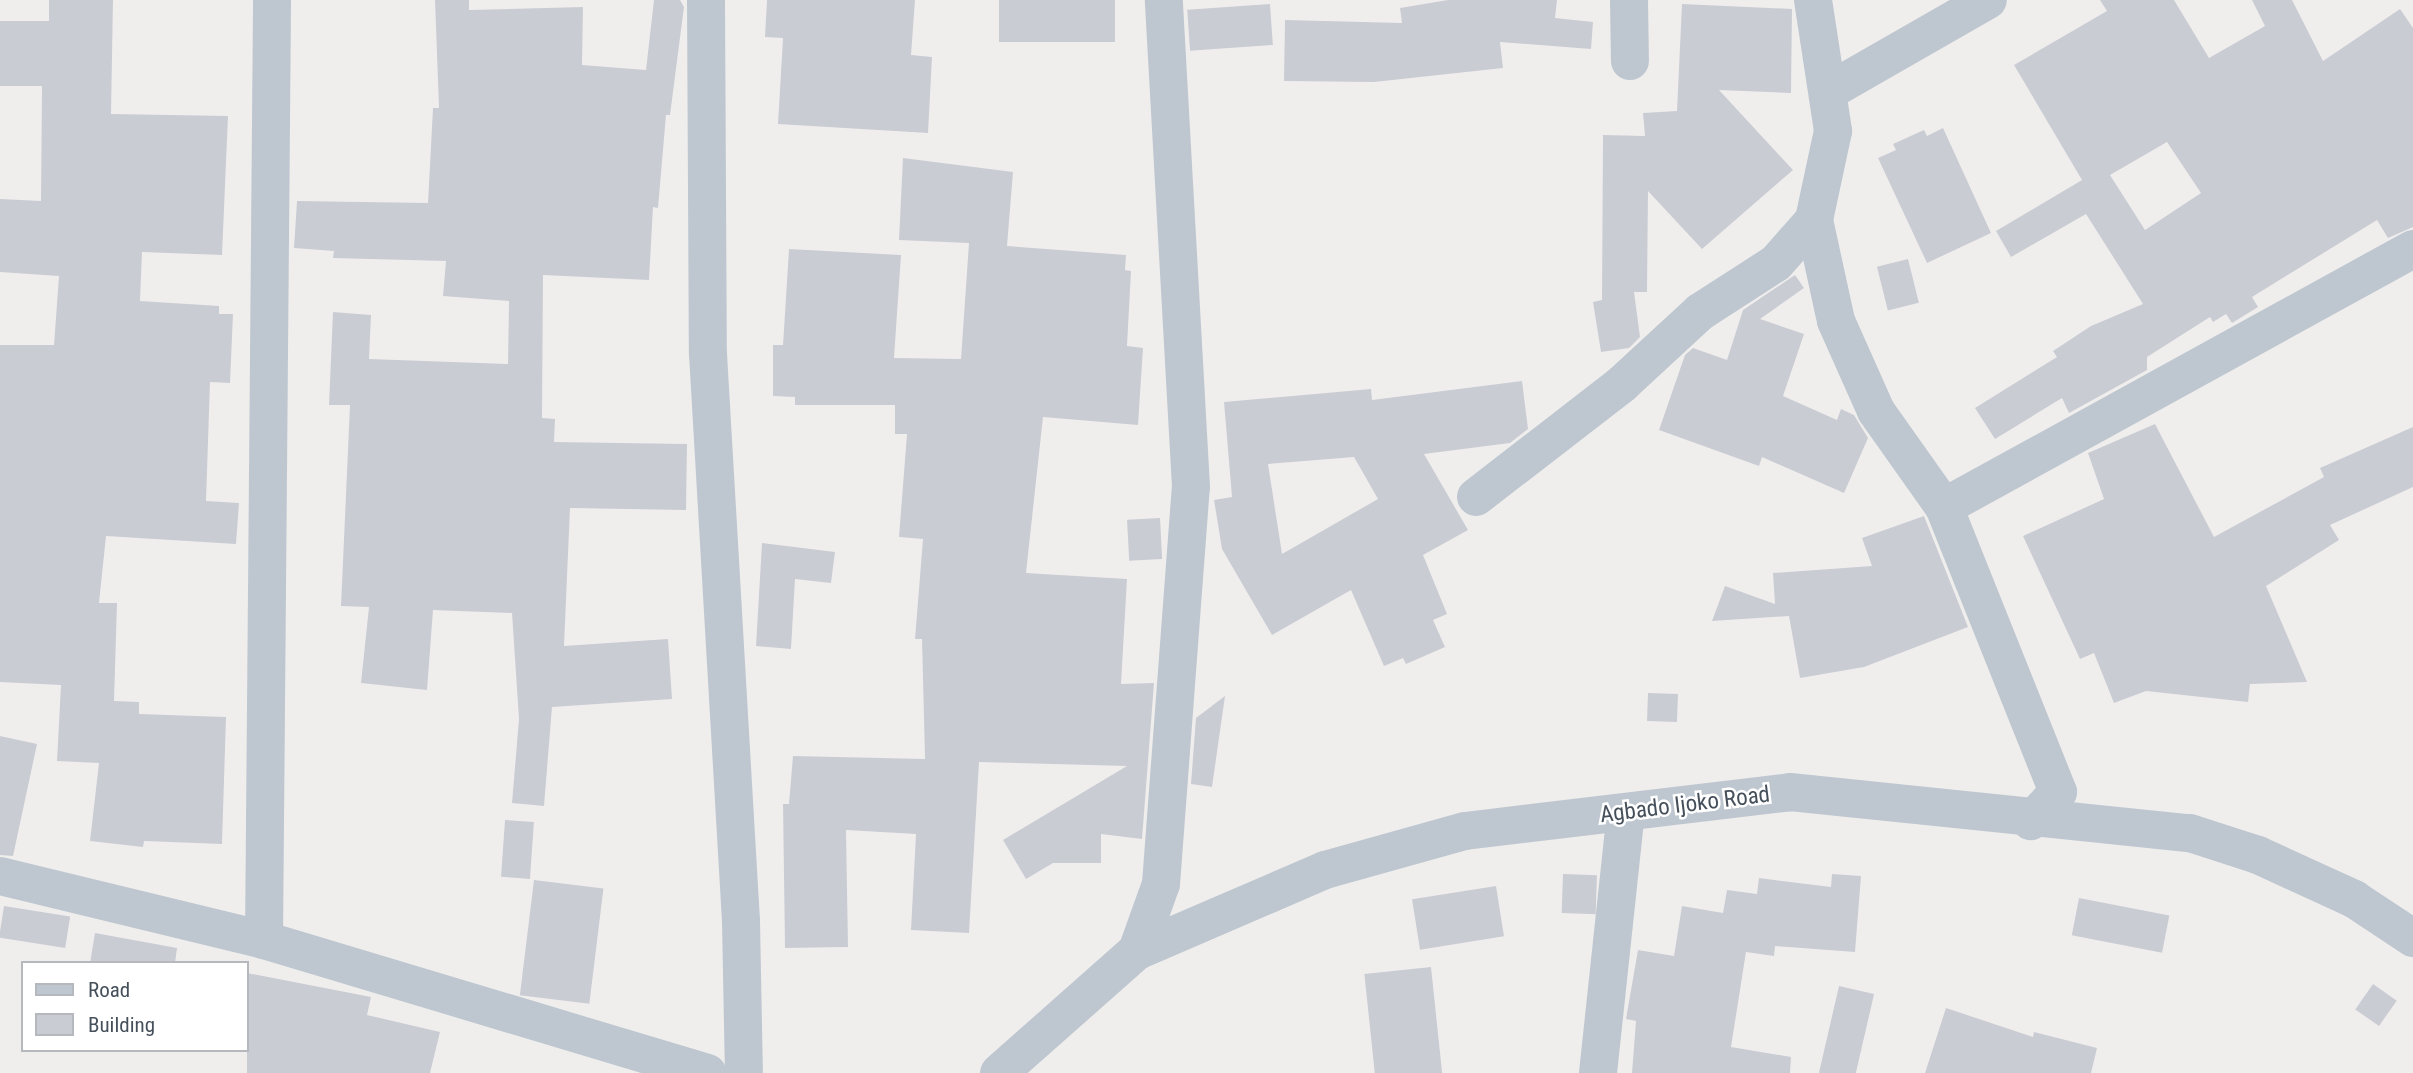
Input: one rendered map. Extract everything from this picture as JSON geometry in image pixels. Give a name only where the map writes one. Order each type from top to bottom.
[{"type":"street","points":[[264,940],[272,0]]},
{"type":"street","points":[[706,0],[708,354],[741,921],[744,1073]]},
{"type":"street","points":[[1137,951],[1161,884],[1191,487],[1164,0]]},
{"type":"street","points":[[1629,0],[1630,61]]},
{"type":"street","points":[[1813,0],[1833,131],[1814,220],[1836,321],[1876,411],[1944,507],[2058,792],[2031,821]]},
{"type":"street","points":[[1829,91],[1988,0]]},
{"type":"street","points":[[1476,497],[1622,384],[1700,312],[1776,263],[1814,220]]},
{"type":"street","points":[[1944,507],[2413,249]]},
{"type":"street","name":"Agbado Ijoko Road","points":[[999,1073],[1137,951],[1325,870],[1440,838],[1790,792],[1942,804],[2031,821],[2190,833],[2258,855],[2354,899],[2413,938]]},
{"type":"street","points":[[1598,1073],[1626,813]]},
{"type":"street","points":[[0,876],[264,940],[708,1073]]},
{"type":"building","points":[[49,0],[113,0],[111,114],[228,116],[222,255],[142,252],[140,301],[219,306],[219,314],[233,314],[230,383],[210,382],[206,501],[239,503],[236,544],[106,536],[99,603],[117,603],[114,701],[139,702],[139,714],[226,717],[222,844],[144,841],[143,847],[90,841],[99,763],[57,761],[61,685],[0,682],[0,345],[54,345],[59,276],[0,272],[0,199],[41,201],[42,86],[0,86],[0,21],[49,21]]},
{"type":"building","points":[[435,0],[469,0],[469,10],[583,7],[582,65],[646,70],[654,0],[680,0],[684,7],[670,115],[666,115],[658,208],[653,207],[649,280],[543,275],[542,418],[555,419],[554,442],[687,444],[686,510],[570,508],[564,646],[668,639],[672,699],[552,707],[544,806],[512,803],[519,719],[512,613],[433,610],[427,690],[361,683],[369,607],[341,606],[350,405],[329,405],[333,312],[371,315],[369,359],[508,364],[509,301],[443,296],[446,261],[333,258],[334,251],[294,248],[297,201],[428,203],[433,108],[439,108]]},
{"type":"building","points":[[767,0],[915,0],[911,55],[932,57],[928,133],[778,124],[783,38],[765,37]]},
{"type":"building","points":[[999,0],[1115,0],[1115,42],[999,42]]},
{"type":"building","points":[[1448,0],[1557,0],[1555,18],[1593,22],[1591,49],[1500,42],[1503,68],[1374,82],[1284,81],[1285,20],[1402,23],[1400,8]]},
{"type":"building","points":[[2100,0],[2174,0],[2209,58],[2265,26],[2252,0],[2292,0],[2323,61],[2400,9],[2413,28],[2413,227],[2388,238],[2377,220],[2252,297],[2258,307],[2232,323],[2226,314],[2213,322],[2210,317],[2147,357],[2147,370],[2069,413],[2062,398],[1995,439],[1975,408],[2057,357],[2053,351],[2091,326],[2143,304],[2086,214],[2011,257],[1996,231],[2082,180],[2014,65],[2107,11]],"holes":[[[2167,142],[2201,193],[2145,230],[2110,175]]]},
{"type":"building","points":[[1270,4],[1273,45],[1190,51],[1187,10]]},
{"type":"building","points":[[1682,4],[1792,9],[1791,93],[1719,90],[1793,170],[1702,249],[1648,191],[1647,292],[1634,292],[1640,337],[1629,348],[1601,352],[1593,302],[1602,300],[1603,135],[1645,136],[1643,113],[1677,111]]},
{"type":"building","points":[[1943,128],[1991,233],[1927,263],[1878,158],[1896,150],[1893,144],[1924,130],[1927,136]]},
{"type":"building","points":[[903,158],[1013,172],[1007,246],[1126,255],[1125,270],[1131,271],[1127,346],[1143,348],[1138,425],[1043,417],[1026,573],[1127,579],[1121,684],[1154,683],[1142,839],[1101,834],[1101,863],[1053,863],[1026,879],[1003,840],[1127,766],[979,762],[969,933],[911,930],[916,834],[846,830],[848,947],[785,948],[783,804],[789,804],[793,756],[925,759],[922,639],[915,639],[923,539],[899,537],[907,434],[895,434],[895,405],[795,405],[795,397],[773,396],[773,345],[783,345],[789,249],[901,255],[894,358],[961,359],[969,243],[899,240]]},
{"type":"building","points":[[1908,259],[1919,303],[1888,310],[1877,267]]},
{"type":"building","points":[[1795,275],[1804,288],[1760,319],[1804,334],[1783,396],[1837,420],[1841,409],[1854,415],[1868,438],[1844,493],[1762,457],[1759,466],[1659,430],[1685,355],[1693,348],[1727,360],[1743,310]]},
{"type":"building","points":[[1522,381],[1528,429],[1510,443],[1424,454],[1468,530],[1423,555],[1447,614],[1433,620],[1445,647],[1406,664],[1403,658],[1384,666],[1351,590],[1272,635],[1222,549],[1214,500],[1232,497],[1224,402],[1371,389],[1372,400]],"holes":[[[1354,457],[1378,499],[1282,554],[1268,464]]]},
{"type":"building","points":[[2155,424],[2214,537],[2324,477],[2320,468],[2413,427],[2413,487],[2330,525],[2339,540],[2266,586],[2307,682],[2250,684],[2248,702],[2146,691],[2114,703],[2094,653],[2080,659],[2023,536],[2104,499],[2088,453]]},
{"type":"building","points":[[1924,516],[1968,627],[1864,667],[1800,678],[1789,616],[1712,621],[1725,586],[1775,604],[1773,573],[1872,566],[1862,538]]},
{"type":"building","points":[[1160,518],[1162,559],[1129,561],[1127,520]]},
{"type":"building","points":[[762,543],[835,552],[831,583],[795,579],[791,649],[756,646]]},
{"type":"building","points":[[1648,693],[1678,694],[1677,722],[1647,721]]},
{"type":"building","points":[[1225,696],[1212,787],[1191,784],[1196,718]]},
{"type":"building","points":[[0,736],[37,744],[13,856],[0,855]]},
{"type":"building","points":[[505,820],[534,822],[530,879],[501,877]]},
{"type":"building","points":[[1563,874],[1597,875],[1596,914],[1562,913]]},
{"type":"building","points":[[1832,874],[1861,876],[1855,952],[1775,946],[1774,956],[1746,952],[1731,1047],[1791,1057],[1790,1073],[1632,1073],[1636,1021],[1626,1019],[1638,950],[1674,956],[1682,906],[1723,913],[1727,890],[1757,894],[1759,878],[1831,887]]},
{"type":"building","points":[[534,880],[603,889],[589,1004],[520,995]]},
{"type":"building","points":[[1496,886],[1504,936],[1420,950],[1412,899]]},
{"type":"building","points":[[2079,898],[2169,916],[2162,953],[2072,935]]},
{"type":"building","points":[[4,906],[70,916],[65,948],[0,938]]},
{"type":"building","points":[[95,933],[177,948],[175,961],[90,961]]},
{"type":"building","points":[[1431,967],[1442,1073],[1375,1073],[1364,974]]},
{"type":"building","points":[[248,973],[371,997],[367,1015],[440,1032],[430,1073],[247,1073]]},
{"type":"building","points":[[2373,984],[2397,1001],[2379,1026],[2355,1009]]},
{"type":"building","points":[[1839,986],[1874,994],[1856,1073],[1819,1073]]},
{"type":"building","points":[[1946,1008],[2033,1037],[2034,1032],[2097,1048],[2091,1073],[1925,1073]]}]
